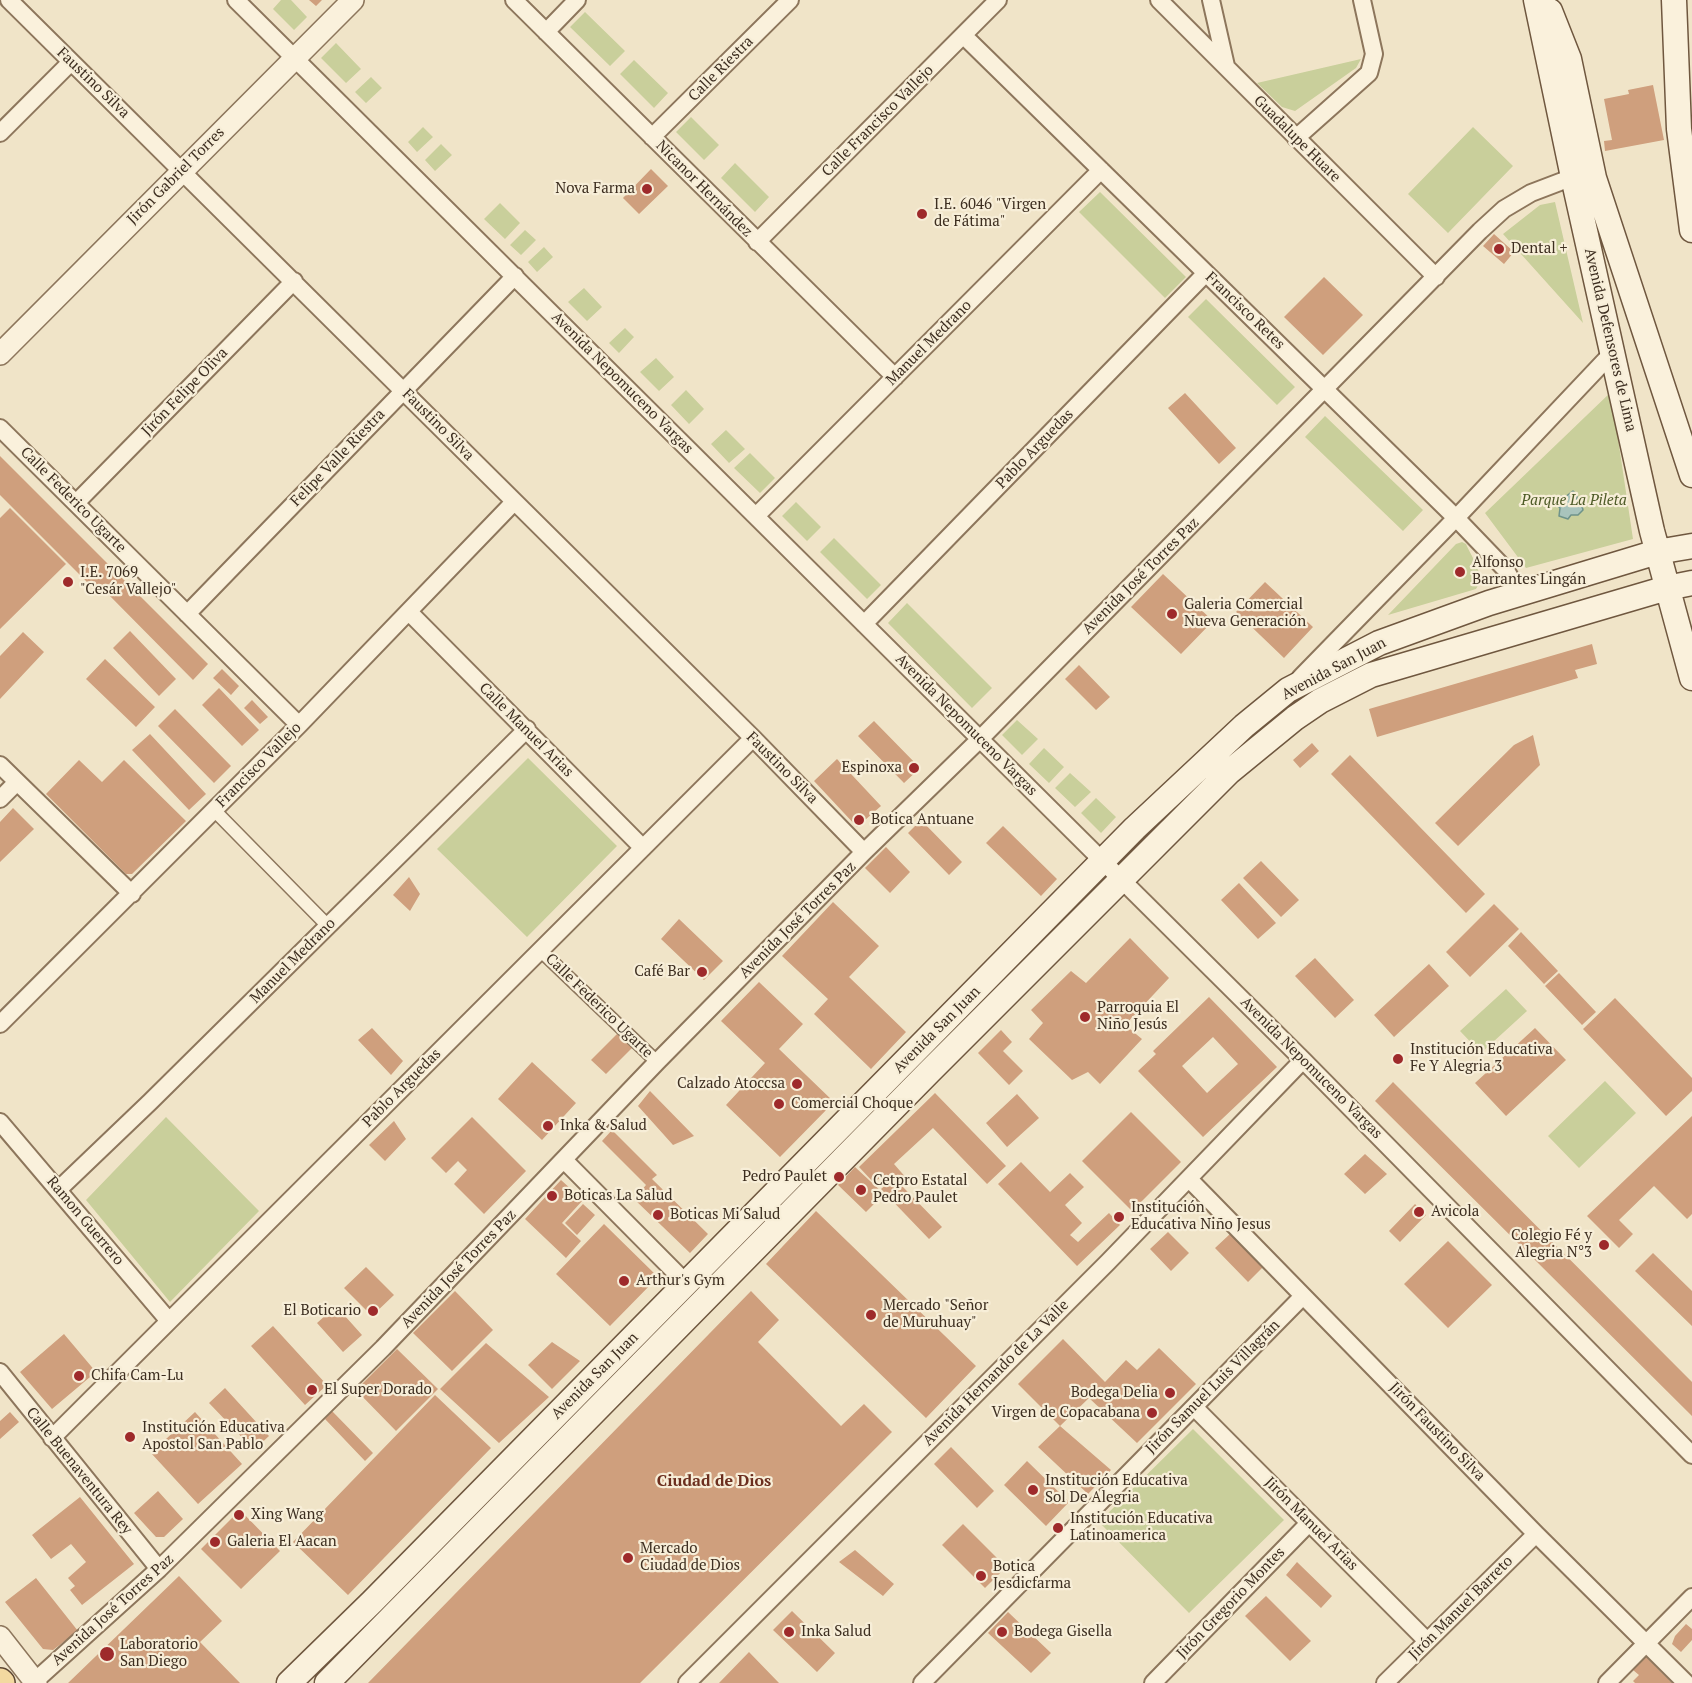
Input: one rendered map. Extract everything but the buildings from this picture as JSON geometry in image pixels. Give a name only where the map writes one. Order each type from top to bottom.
[{"type":"main road","name":"Avenida Defensores de Lima","points":[[1536,0],[1657,552],[1692,678]]},
{"type":"main road","points":[[1545,0],[1569,59],[1594,178],[1692,475]]},
{"type":"main road","points":[[1675,0],[1692,73]]},
{"type":"main road","points":[[1675,0],[1679,129],[1692,230]]},
{"type":"main road","name":"Avenida San Juan","points":[[289,1683],[372,1602],[1103,862],[1244,726],[1288,690],[1379,643],[1489,603],[1657,552],[1692,546]]},
{"type":"main road","name":"Avenida San Juan","points":[[327,1683],[929,1072],[1249,753],[1320,701],[1371,675],[1667,588],[1692,583]]},
{"type":"street","name":"Faustino Silva","points":[[9,0],[753,738],[864,852]]},
{"type":"street","name":"Avenida Nepomuceno Vargas","points":[[236,0],[1303,1060],[1692,1455]]},
{"type":"street","name":"Jirón Gabriel Torres","points":[[0,354],[353,0]]},
{"type":"street","name":"Nicanor Hernández","points":[[514,0],[895,377]]},
{"type":"street","points":[[546,32],[577,0]]},
{"type":"street","name":"Calle Riestra","points":[[652,137],[790,0]]},
{"type":"street","name":"Calle Francisco Vallejo","points":[[757,242],[998,0]]},
{"type":"street","name":"Guadalupe Huare","points":[[1159,0],[1436,277]]},
{"type":"street","points":[[1211,0],[1226,67]]},
{"type":"street","points":[[1296,138],[1369,73],[1374,54],[1362,0]]},
{"type":"street","name":"Francisco Retes","points":[[963,35],[1456,518],[1506,570],[1519,594]]},
{"type":"street","points":[[0,133],[71,62]]},
{"type":"street","name":"Manuel Medrano","points":[[756,516],[1101,170]]},
{"type":"street","name":"Avenida José Torres Paz","points":[[36,1682],[159,1569],[383,1348],[657,1062],[1504,209],[1531,193],[1573,177]]},
{"type":"street","name":"Pablo Arguedas","points":[[864,624],[1206,273]]},
{"type":"street","name":"Felipe Valle Riestra","points":[[187,614],[514,276]]},
{"type":"street","name":"Jirón Felipe Oliva","points":[[76,503],[294,281]]},
{"type":"street","points":[[1288,690],[1456,518],[1613,352]]},
{"type":"street","name":"Calle Federico Ugarte","points":[[0,428],[299,725]]},
{"type":"street","name":"Francisco Vallejo","points":[[0,1024],[299,725],[514,502]]},
{"type":"street","name":"Calle Manuel Arias","points":[[409,612],[643,848]]},
{"type":"street","name":"Manuel Medrano","points":[[58,1190],[527,729]]},
{"type":"street","name":"Pablo Arguedas","points":[[52,1438],[753,738]]},
{"type":"street","points":[[0,765],[132,894]]},
{"type":"street","points":[[0,799],[17,782]]},
{"type":"street","points":[[214,810],[328,926]]},
{"type":"street","name":"Calle Federico Ugarte","points":[[540,950],[657,1062]]},
{"type":"street","name":"Avenida Hernando de La Valle","points":[[687,1683],[1108,1262],[1303,1060]]},
{"type":"street","name":"Ramon Guerrero","points":[[0,1122],[169,1321]]},
{"type":"street","points":[[564,1160],[686,1283]]},
{"type":"street","name":"Jirón Faustino Silva","points":[[1189,1179],[1536,1534],[1686,1683]]},
{"type":"street","name":"Jirón Samuel Luis Villagrán","points":[[922,1683],[1303,1296]]},
{"type":"street","name":"Calle Buenaventura Rey","points":[[0,1372],[159,1569]]},
{"type":"street","name":"Jirón Manuel Arias","points":[[1194,1407],[1427,1641]]},
{"type":"street","name":"Jirón Gregorio Montes","points":[[1153,1683],[1309,1522]]},
{"type":"street","name":"Jirón Manuel Barreto","points":[[1385,1683],[1536,1534]]},
{"type":"street","points":[[1607,1683],[1692,1597]]},
{"type":"street","points":[[0,1637],[36,1682]]},
{"type":"green space","points":[[281,0],[291,0],[307,17],[294,30],[273,9]]},
{"type":"green space","points":[[585,12],[625,51],[610,66],[570,27]]},
{"type":"green space","points":[[336,43],[361,69],[346,83],[321,58]]},
{"type":"green space","points":[[1361,59],[1356,68],[1295,111],[1282,107],[1257,83]]},
{"type":"green space","points":[[634,60],[668,93],[654,108],[620,74]]},
{"type":"green space","points":[[371,77],[382,88],[366,103],[355,92]]},
{"type":"green space","points":[[691,117],[719,145],[704,160],[676,132]]},
{"type":"green space","points":[[423,127],[433,137],[417,152],[408,142]]},
{"type":"green space","points":[[1473,127],[1513,166],[1448,233],[1408,194]]},
{"type":"green space","points":[[441,144],[452,155],[435,171],[425,160]]},
{"type":"green space","points":[[735,163],[769,197],[755,212],[721,178]]},
{"type":"green space","points":[[1100,192],[1186,277],[1165,298],[1079,212]]},
{"type":"green space","points":[[1555,202],[1583,323],[1503,234],[1540,205]]},
{"type":"green space","points":[[500,203],[520,223],[505,239],[484,219]]},
{"type":"green space","points":[[525,230],[536,240],[521,255],[510,245]]},
{"type":"green space","points":[[544,247],[553,257],[537,272],[528,262]]},
{"type":"green space","points":[[584,288],[602,307],[587,321],[568,302]]},
{"type":"green space","points":[[1206,299],[1295,387],[1277,405],[1188,317]]},
{"type":"green space","points":[[625,328],[634,337],[619,353],[609,343]]},
{"type":"green space","points":[[656,358],[674,377],[659,391],[640,372]]},
{"type":"green space","points":[[686,390],[704,409],[689,424],[671,405]]},
{"type":"green space","name":"Parque La Pileta","points":[[1611,392],[1633,539],[1526,568],[1485,513]]},
{"type":"green space","points":[[1325,416],[1423,510],[1403,531],[1305,437]]},
{"type":"green space","points":[[726,430],[745,449],[729,463],[711,444]]},
{"type":"green space","points":[[750,453],[775,478],[760,493],[734,468]]},
{"type":"green space","points":[[796,502],[821,527],[807,541],[782,516]]},
{"type":"green space","points":[[834,538],[881,585],[867,599],[820,552]]},
{"type":"green space","points":[[1462,542],[1466,544],[1479,573],[1479,584],[1476,589],[1388,615],[1456,544]]},
{"type":"green space","points":[[907,603],[992,688],[972,708],[888,623]]},
{"type":"green space","points":[[1017,720],[1038,739],[1022,755],[1002,735]]},
{"type":"green space","points":[[1044,748],[1064,767],[1049,783],[1029,764]]},
{"type":"green space","points":[[528,758],[617,846],[527,937],[437,849]]},
{"type":"green space","points":[[1070,773],[1091,792],[1075,807],[1055,788]]},
{"type":"green space","points":[[1096,798],[1116,817],[1101,833],[1081,813]]},
{"type":"green space","points":[[1506,989],[1527,1011],[1481,1053],[1460,1031]]},
{"type":"green space","points":[[1605,1081],[1636,1113],[1579,1168],[1548,1136]]},
{"type":"green space","points":[[166,1117],[259,1211],[170,1302],[86,1200]]},
{"type":"green space","points":[[1193,1429],[1284,1520],[1189,1613],[1099,1522]]},
{"type":"water","points":[[1573,491],[1577,494],[1577,503],[1582,506],[1583,510],[1578,515],[1571,515],[1568,519],[1559,516],[1560,508],[1554,503],[1555,499],[1560,496],[1565,497]]},
{"type":"place","name":"Nova Farma","points":[[647,189]]},
{"type":"place","name":"I.E. 6046 \"Virgen de Fátima\"","points":[[922,214]]},
{"type":"place","name":"Dental +","points":[[1499,249]]},
{"type":"place","name":"Alfonso Barrantes Lingán","points":[[1460,572]]},
{"type":"place","name":"I.E. 7069 \"Cesár Vallejo\"","points":[[68,582]]},
{"type":"place","name":"Galeria Comercial Nueva Generación","points":[[1172,614]]},
{"type":"place","name":"Espinoxa","points":[[914,768]]},
{"type":"place","name":"Botica Antuane","points":[[859,820]]},
{"type":"place","name":"Café Bar","points":[[702,972]]},
{"type":"place","name":"Parroquia El Niño Jesús","points":[[1085,1017]]},
{"type":"place","name":"Institución Educativa Fe Y Alegria 3","points":[[1398,1059]]},
{"type":"place","name":"Calzado Atoccsa","points":[[797,1084]]},
{"type":"place","name":"Comercial Choque","points":[[779,1104]]},
{"type":"place","name":"Inka & Salud","points":[[548,1126]]},
{"type":"place","name":"Pedro Paulet","points":[[839,1177]]},
{"type":"place","name":"Cetpro Estatal Pedro Paulet","points":[[861,1190]]},
{"type":"place","name":"Boticas La Salud","points":[[552,1196]]},
{"type":"place","name":"Avicola","points":[[1419,1212]]},
{"type":"place","name":"Boticas Mi Salud","points":[[658,1215]]},
{"type":"place","name":"Institución Educativa Niño Jesus","points":[[1119,1217]]},
{"type":"place","name":"Colegio Fé y Alegria N°3","points":[[1604,1245]]},
{"type":"place","name":"Arthur's Gym","points":[[624,1281]]},
{"type":"place","name":"El Boticario","points":[[373,1311]]},
{"type":"place","name":"Mercado \"Señor de Muruhuay\"","points":[[871,1315]]},
{"type":"place","name":"Chifa Cam-Lu","points":[[79,1376]]},
{"type":"place","name":"El Super Dorado","points":[[312,1390]]},
{"type":"place","name":"Bodega Delia","points":[[1170,1393]]},
{"type":"place","name":"Virgen de Copacabana","points":[[1152,1413]]},
{"type":"place","name":"Institución Educativa Apostol San Pablo","points":[[130,1437]]},
{"type":"place","name":"Institución Educativa Sol De Alegria","points":[[1033,1490]]},
{"type":"place","name":"Xing Wang","points":[[239,1515]]},
{"type":"place","name":"Institución Educativa Latinoamerica","points":[[1058,1528]]},
{"type":"place","name":"Galeria El Aacan","points":[[215,1542]]},
{"type":"place","name":"Mercado Ciudad de Dios","points":[[628,1558]]},
{"type":"place","name":"Botica Jesdicfarma","points":[[981,1576]]},
{"type":"place","name":"Inka Salud","points":[[789,1632]]},
{"type":"place","name":"Bodega Gisella","points":[[1002,1632]]},
{"type":"place","name":"Laboratorio San Diego","points":[[107,1654]]},
{"type":"district","name":"Ciudad de Dios","points":[[714,1481]]}]
